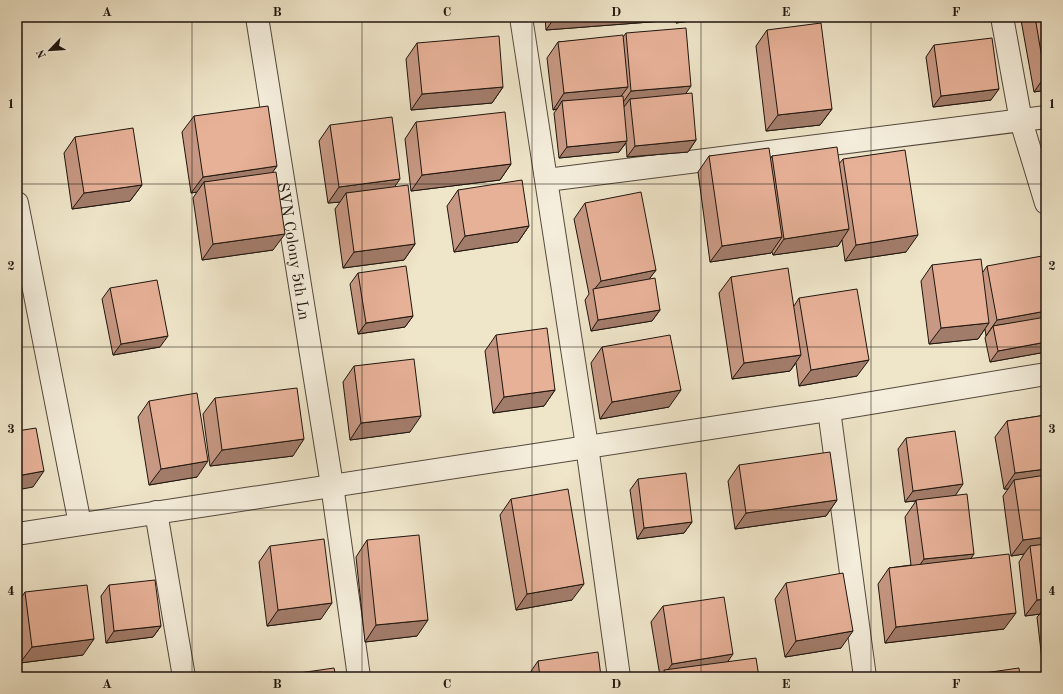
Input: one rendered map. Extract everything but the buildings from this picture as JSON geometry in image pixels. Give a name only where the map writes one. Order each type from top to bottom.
[{"type":"street","name":"SVN Colony 5th Ln","points":[[257,17],[332,485],[359,677]]},
{"type":"street","points":[[521,17],[587,446],[619,677]]},
{"type":"street","points":[[1002,17],[1020,121],[1046,203]]},
{"type":"street","points":[[547,180],[1046,117]]},
{"type":"street","points":[[17,203],[80,524]]},
{"type":"street","points":[[17,534],[829,410],[1046,374]]},
{"type":"street","points":[[829,410],[865,677]]},
{"type":"street","points":[[156,512],[184,677]]}]
